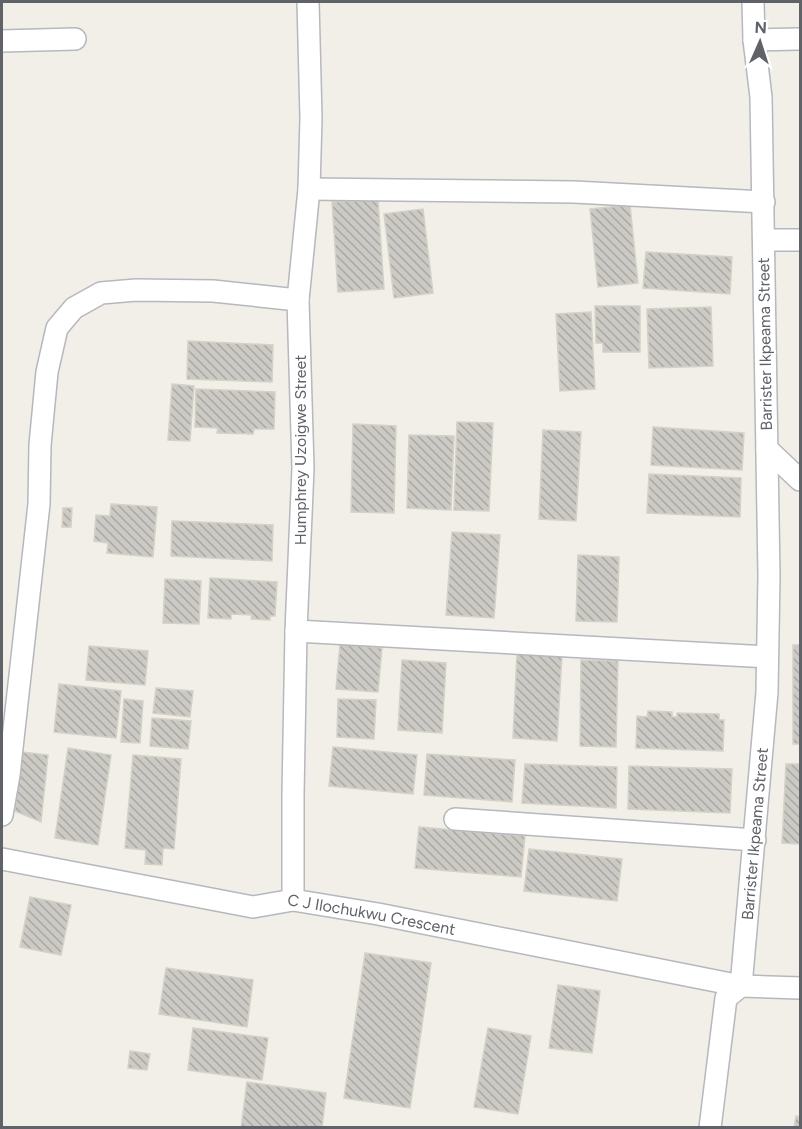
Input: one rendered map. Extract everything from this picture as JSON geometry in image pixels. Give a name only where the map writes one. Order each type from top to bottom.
[{"type":"street","name":"Humphrey Uzoigwe Street","points":[[293,900],[296,631],[303,468],[298,300],[309,189],[311,118],[308,2]]},
{"type":"street","name":"Barrister Ikpeama Street","points":[[741,986],[755,840],[768,657],[769,532],[764,202],[761,97],[754,40],[753,2]]},
{"type":"street","points":[[2,41],[75,39]]},
{"type":"street","points":[[754,40],[801,39]]},
{"type":"street","points":[[309,189],[574,192],[764,202]]},
{"type":"street","points":[[764,240],[801,240]]},
{"type":"street","points":[[2,815],[9,775],[38,516],[40,445],[47,372],[57,328],[74,308],[101,293],[136,290],[213,291],[298,300]]},
{"type":"street","points":[[767,449],[801,480]]},
{"type":"street","points":[[296,631],[768,657]]},
{"type":"street","points":[[455,819],[755,840]]},
{"type":"street","name":"C J Ilochukwu Crescent","points":[[2,859],[253,907],[293,900],[378,914],[741,986],[801,988]]},
{"type":"street","points":[[710,1128],[726,998],[741,986]]},
{"type":"building","points":[[378,200],[384,289],[338,292],[332,202]]},
{"type":"building","points":[[630,205],[638,283],[598,287],[590,209]]},
{"type":"building","points":[[423,209],[433,293],[394,298],[384,214]]},
{"type":"building","points":[[646,252],[732,257],[730,294],[643,288]]},
{"type":"building","points":[[595,306],[640,306],[640,352],[603,352],[603,343],[596,343]]},
{"type":"building","points":[[711,307],[713,366],[649,368],[647,309]]},
{"type":"building","points":[[591,312],[595,389],[560,391],[556,314]]},
{"type":"building","points":[[188,341],[273,345],[272,382],[187,379]]},
{"type":"building","points":[[172,384],[194,386],[190,441],[168,440]]},
{"type":"building","points":[[196,389],[275,392],[274,429],[254,429],[253,434],[217,433],[218,428],[195,427]]},
{"type":"building","points":[[457,422],[493,423],[489,511],[454,510]]},
{"type":"building","points":[[353,424],[396,426],[394,513],[351,512]]},
{"type":"building","points":[[653,427],[744,433],[742,470],[651,465]]},
{"type":"building","points":[[543,430],[581,432],[576,521],[539,519]]},
{"type":"building","points":[[409,435],[454,436],[451,510],[407,508]]},
{"type":"building","points":[[649,474],[741,478],[740,517],[647,513]]},
{"type":"building","points":[[111,504],[157,507],[153,557],[107,553],[108,543],[94,541],[96,515],[110,516]]},
{"type":"building","points":[[63,508],[72,508],[71,527],[62,527]]},
{"type":"building","points":[[172,521],[273,525],[272,561],[171,556]]},
{"type":"building","points":[[452,532],[500,535],[494,618],[446,615]]},
{"type":"building","points":[[578,555],[619,557],[617,622],[576,621]]},
{"type":"building","points":[[210,578],[277,582],[275,616],[270,616],[270,620],[251,619],[252,615],[231,614],[231,619],[208,618]]},
{"type":"building","points":[[165,579],[201,581],[199,624],[163,623]]},
{"type":"building","points":[[340,644],[382,648],[378,692],[336,689]]},
{"type":"building","points":[[793,645],[800,645],[800,744],[793,744]]},
{"type":"building","points":[[89,646],[148,651],[145,685],[86,680]]},
{"type":"building","points":[[517,653],[562,655],[557,741],[513,738]]},
{"type":"building","points":[[402,660],[446,663],[442,733],[398,730]]},
{"type":"building","points":[[581,660],[618,661],[616,747],[580,746]]},
{"type":"building","points":[[59,684],[121,691],[116,738],[54,732]]},
{"type":"building","points":[[156,688],[193,691],[190,717],[153,713]]},
{"type":"building","points":[[124,699],[143,701],[140,743],[121,742]]},
{"type":"building","points":[[338,699],[376,700],[374,739],[337,737]]},
{"type":"building","points":[[648,711],[672,712],[672,717],[677,717],[677,713],[719,714],[719,720],[724,720],[723,751],[636,748],[637,716],[647,717]]},
{"type":"building","points":[[152,718],[191,721],[188,749],[150,746]]},
{"type":"building","points":[[333,747],[417,755],[413,794],[329,786]]},
{"type":"building","points":[[68,748],[111,755],[98,845],[55,838]]},
{"type":"building","points":[[21,752],[48,755],[41,822],[15,811]]},
{"type":"building","points":[[427,754],[515,760],[512,802],[424,795]]},
{"type":"building","points":[[133,755],[181,759],[174,849],[163,848],[162,865],[145,864],[146,850],[125,848]]},
{"type":"building","points":[[525,764],[617,767],[616,808],[522,803]]},
{"type":"building","points":[[786,764],[800,764],[800,844],[782,843]]},
{"type":"building","points":[[629,766],[732,769],[730,813],[628,809]]},
{"type":"building","points":[[419,827],[525,836],[521,877],[415,868]]},
{"type":"building","points":[[529,849],[622,859],[617,901],[524,891]]},
{"type":"building","points":[[30,897],[71,905],[61,955],[20,947]]},
{"type":"building","points":[[365,953],[431,963],[410,1108],[344,1098]]},
{"type":"building","points":[[166,968],[253,980],[247,1027],[159,1014]]},
{"type":"building","points":[[558,985],[600,991],[592,1053],[549,1048]]},
{"type":"building","points":[[193,1028],[268,1038],[262,1080],[188,1070]]},
{"type":"building","points":[[488,1028],[531,1036],[518,1114],[474,1107]]},
{"type":"building","points":[[130,1051],[150,1054],[147,1070],[128,1068]]},
{"type":"building","points":[[247,1082],[326,1093],[322,1128],[241,1128]]},
{"type":"building","points":[[796,1116],[800,1117],[800,1128],[794,1128]]}]
